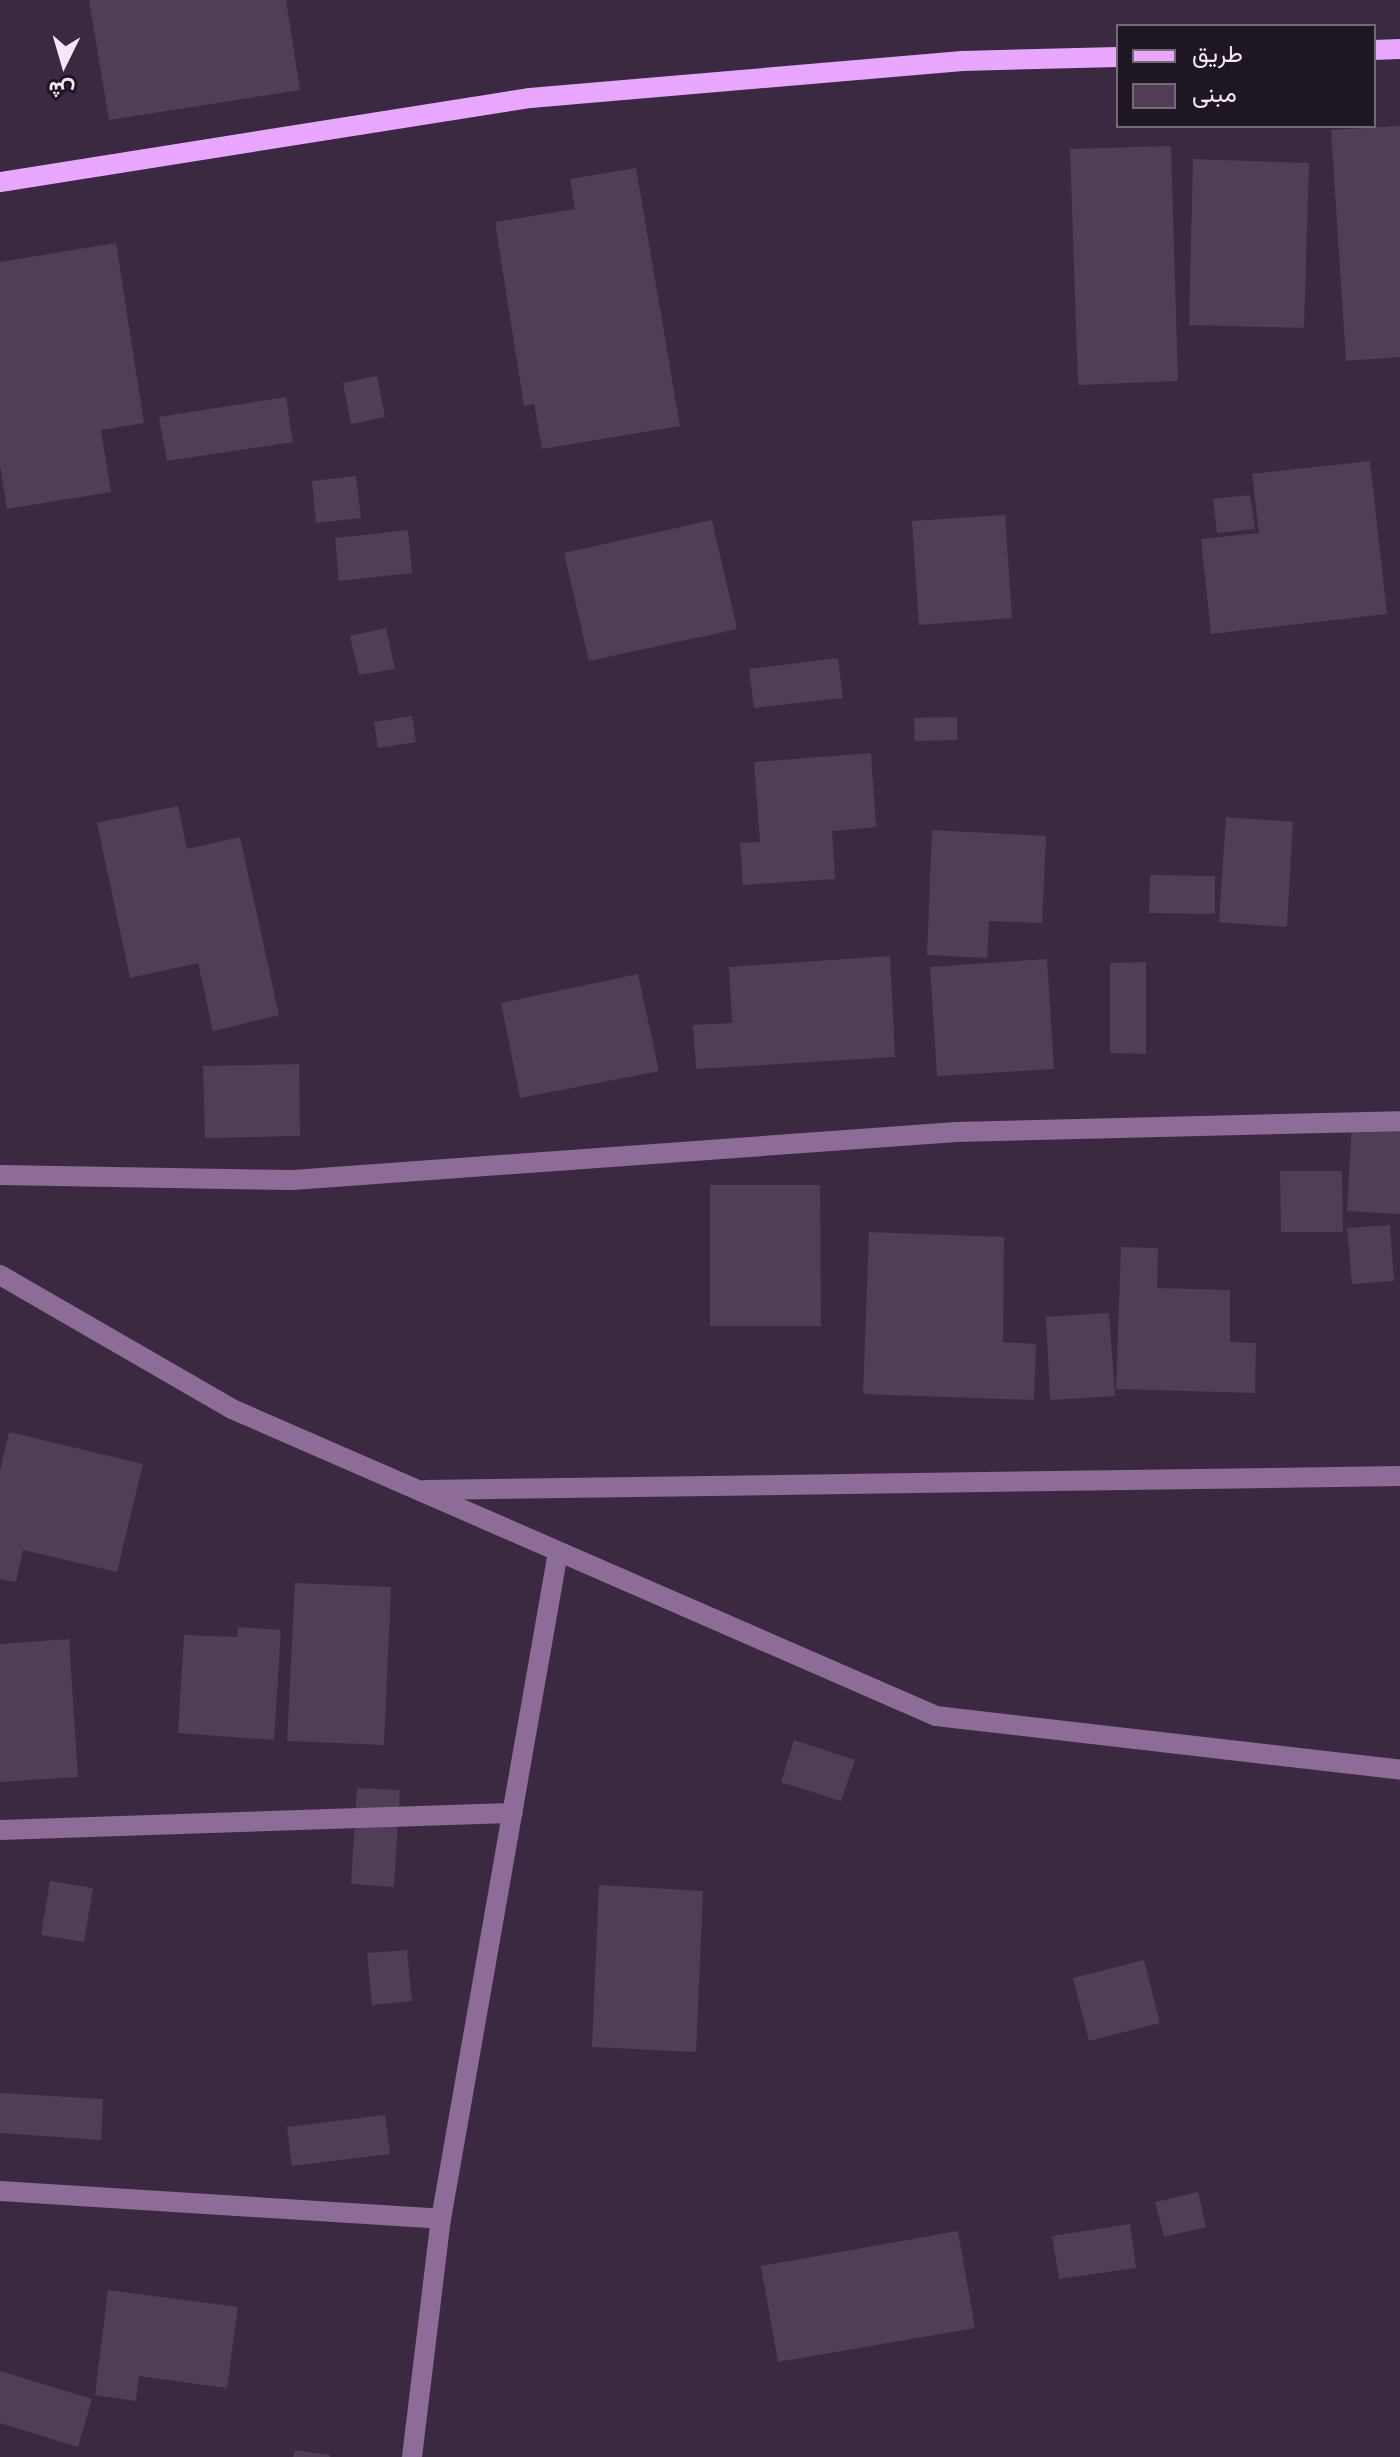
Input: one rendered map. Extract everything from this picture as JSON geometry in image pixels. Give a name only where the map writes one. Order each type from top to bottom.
[{"type":"main road","points":[[1376,50],[1400,49]]},
{"type":"main road","points":[[0,182],[530,98],[962,61],[1116,57]]},
{"type":"street","points":[[0,1175],[293,1180],[956,1132],[1400,1121]]},
{"type":"street","points":[[0,1275],[232,1409],[936,1716],[1400,1770]]},
{"type":"street","points":[[417,1490],[1400,1476]]},
{"type":"street","points":[[412,2457],[441,2219],[558,1552]]},
{"type":"street","points":[[0,1830],[513,1813]]},
{"type":"street","points":[[0,2191],[441,2219]]},
{"type":"building","points":[[89,0],[286,0],[300,90],[109,120]]},
{"type":"building","points":[[1400,126],[1400,357],[1346,361],[1331,130]]},
{"type":"building","points":[[1171,146],[1178,381],[1078,385],[1070,149]]},
{"type":"building","points":[[1193,159],[1309,163],[1304,328],[1189,325]]},
{"type":"building","points":[[636,168],[680,426],[542,449],[534,404],[524,406],[495,222],[575,209],[570,179]]},
{"type":"building","points":[[116,243],[144,423],[101,430],[111,492],[7,509],[0,465],[0,262]]},
{"type":"building","points":[[377,376],[385,417],[351,424],[343,383]]},
{"type":"building","points":[[286,397],[293,442],[167,461],[159,417]]},
{"type":"building","points":[[1370,461],[1387,614],[1211,634],[1201,539],[1259,533],[1252,474]]},
{"type":"building","points":[[356,476],[361,518],[316,523],[312,481]]},
{"type":"building","points":[[1250,495],[1255,529],[1217,533],[1213,499]]},
{"type":"building","points":[[1005,515],[1012,618],[919,625],[912,521]]},
{"type":"building","points":[[712,520],[737,629],[589,661],[564,553]]},
{"type":"building","points":[[408,530],[412,573],[339,581],[335,538]]},
{"type":"building","points":[[386,628],[395,669],[359,675],[350,636]]},
{"type":"building","points":[[838,658],[843,698],[754,708],[749,669]]},
{"type":"building","points":[[412,716],[416,742],[378,748],[374,722]]},
{"type":"building","points":[[957,717],[957,740],[915,741],[914,718]]},
{"type":"building","points":[[871,753],[876,827],[832,831],[835,879],[743,885],[740,843],[760,842],[754,762]]},
{"type":"building","points":[[178,806],[187,849],[240,837],[279,1015],[213,1031],[198,963],[130,978],[97,823]]},
{"type":"building","points":[[1226,817],[1293,822],[1287,927],[1219,922]]},
{"type":"building","points":[[932,830],[1046,836],[1042,923],[989,921],[987,958],[927,955]]},
{"type":"building","points":[[1150,875],[1215,876],[1215,914],[1149,913]]},
{"type":"building","points":[[890,956],[895,1057],[696,1069],[693,1025],[732,1023],[729,967]]},
{"type":"building","points":[[1047,959],[1054,1069],[937,1076],[930,967]]},
{"type":"building","points":[[1146,962],[1146,1054],[1110,1053],[1110,963]]},
{"type":"building","points":[[638,974],[659,1071],[520,1098],[501,1003]]},
{"type":"building","points":[[299,1064],[300,1136],[205,1138],[203,1066]]},
{"type":"building","points":[[1352,1121],[1400,1123],[1400,1214],[1347,1211]]},
{"type":"building","points":[[1280,1171],[1342,1171],[1343,1232],[1281,1232]]},
{"type":"building","points":[[710,1185],[820,1185],[821,1326],[710,1326]]},
{"type":"building","points":[[1390,1225],[1394,1281],[1352,1284],[1347,1228]]},
{"type":"building","points":[[869,1232],[1004,1237],[1003,1342],[1036,1344],[1034,1400],[863,1394]]},
{"type":"building","points":[[1121,1247],[1158,1248],[1157,1288],[1230,1290],[1230,1342],[1256,1343],[1255,1393],[1116,1389]]},
{"type":"building","points":[[1109,1313],[1115,1396],[1050,1400],[1046,1317]]},
{"type":"building","points":[[9,1432],[143,1464],[117,1572],[23,1550],[16,1582],[0,1579],[0,1471]]},
{"type":"building","points":[[295,1583],[391,1587],[384,1745],[287,1741]]},
{"type":"building","points":[[238,1627],[281,1630],[274,1740],[178,1733],[184,1635],[237,1637]]},
{"type":"building","points":[[69,1639],[78,1777],[0,1782],[0,1644]]},
{"type":"building","points":[[794,1740],[855,1760],[841,1801],[781,1782]]},
{"type":"building","points":[[357,1788],[400,1790],[394,1887],[351,1884]]},
{"type":"building","points":[[50,1881],[93,1888],[84,1942],[41,1935]]},
{"type":"building","points":[[599,1885],[703,1891],[696,2052],[592,2047]]},
{"type":"building","points":[[407,1950],[412,2001],[372,2005],[367,1953]]},
{"type":"building","points":[[1144,1960],[1160,2023],[1089,2041],[1073,1978]]},
{"type":"building","points":[[0,2093],[103,2099],[101,2140],[0,2133]]},
{"type":"building","points":[[385,2115],[390,2154],[292,2166],[287,2127]]},
{"type":"building","points":[[1198,2192],[1206,2227],[1164,2237],[1155,2202]]},
{"type":"building","points":[[1130,2224],[1136,2268],[1059,2279],[1052,2236]]},
{"type":"building","points":[[958,2231],[975,2328],[778,2362],[761,2266]]},
{"type":"building","points":[[108,2290],[238,2307],[227,2388],[139,2376],[136,2401],[95,2395]]},
{"type":"building","points":[[0,2371],[92,2399],[78,2447],[0,2423]]},
{"type":"building","points":[[295,2450],[330,2455],[330,2457],[293,2457]]}]
